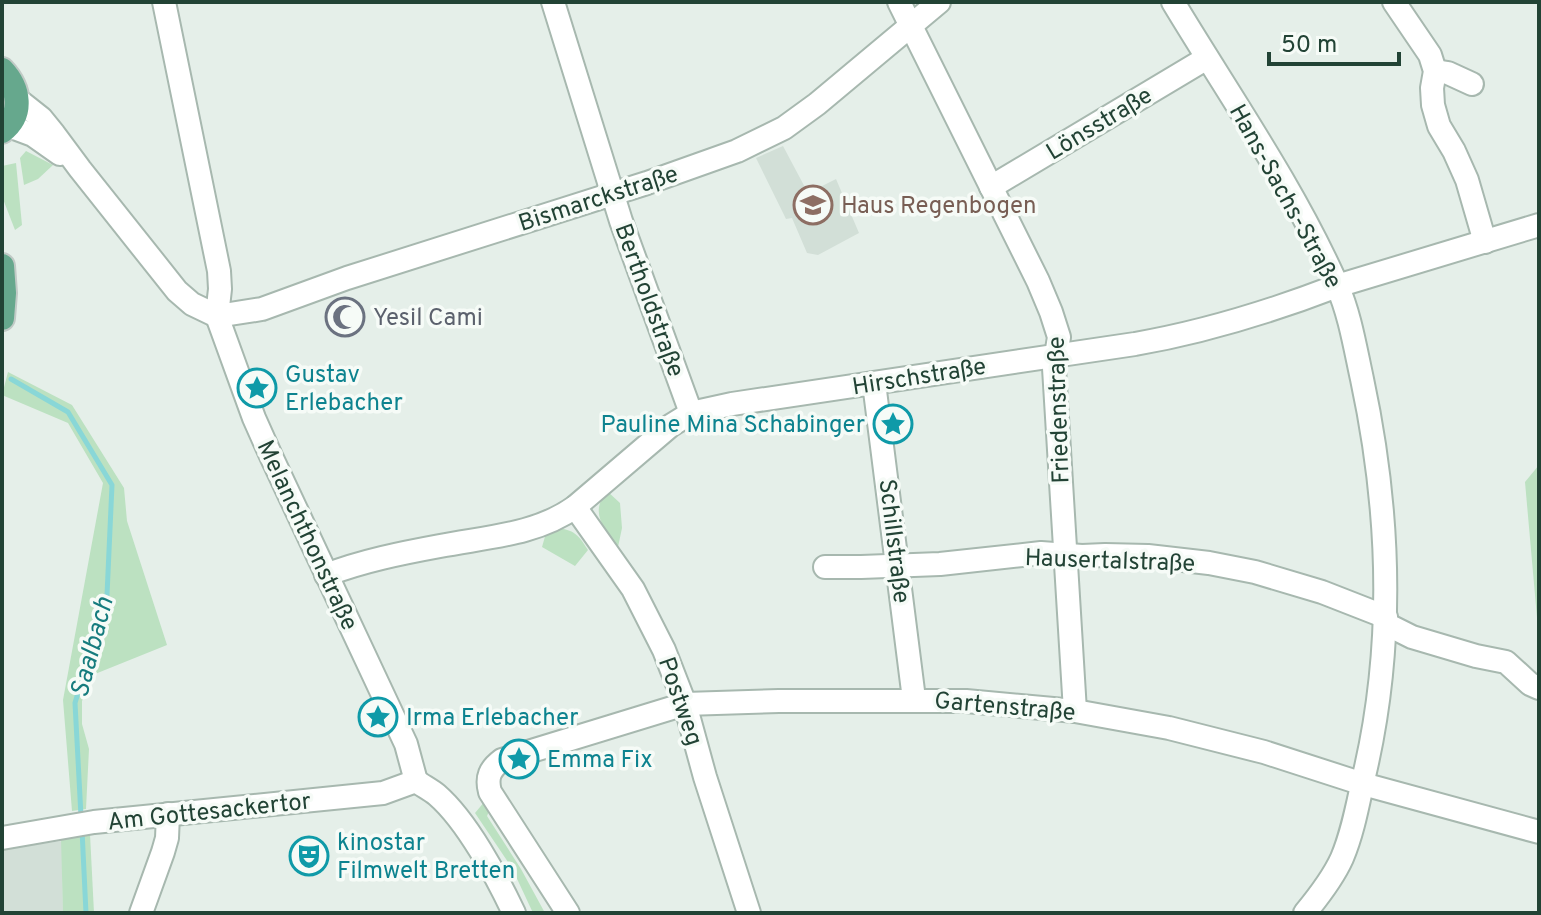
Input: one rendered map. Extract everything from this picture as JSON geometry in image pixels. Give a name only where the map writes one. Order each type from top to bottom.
[{"type":"main road","points":[[2,70],[13,83],[17,99],[15,114],[5,128]]},
{"type":"main road","points":[[2,266],[2,318]]},
{"type":"street","name":"Melanchthonstraße","points":[[164,2],[219,271],[217,316],[254,418],[406,744],[416,781]]},
{"type":"street","name":"Bertholdstraße","points":[[553,2],[612,194],[691,413]]},
{"type":"street","name":"Friedenstraße","points":[[899,2],[1038,281],[1059,337],[1054,368],[1075,711]]},
{"type":"street","name":"Bismarckstraße","points":[[217,316],[262,309],[347,278],[737,151],[784,128],[817,104],[939,2]]},
{"type":"street","name":"Hans-Sachs-Straße","points":[[1173,2],[1281,178],[1337,286],[1353,337],[1380,486],[1386,620],[1376,722],[1342,859],[1305,913]]},
{"type":"street","points":[[1394,2],[1430,55],[1435,71],[1433,105],[1439,126],[1467,180],[1485,242]]},
{"type":"street","name":"Lönsstraße","points":[[991,187],[1207,58]]},
{"type":"street","points":[[1435,71],[1448,73],[1472,84]]},
{"type":"street","points":[[17,99],[41,118],[177,291],[192,304],[217,316]]},
{"type":"street","points":[[5,128],[33,135],[80,169]]},
{"type":"street","name":"Hirschstraße","points":[[326,575],[379,559],[538,527],[558,519],[670,426],[691,413],[732,404],[1192,333],[1539,225]]},
{"type":"street","name":"Schillstraße","points":[[874,383],[914,699]]},
{"type":"street","name":"Postweg","points":[[575,507],[633,589],[664,650],[685,704],[749,913]]},
{"type":"street","name":"Hausertalstraße","points":[[825,567],[940,564],[1041,553],[1148,556],[1234,568],[1311,589],[1386,620],[1412,637],[1506,662],[1530,684],[1539,688]]},
{"type":"street","name":"Gartenstraße","points":[[568,913],[490,792],[488,775],[502,760],[685,704],[914,699],[966,701],[1122,718],[1217,739],[1363,784],[1539,832]]},
{"type":"street","points":[[416,781],[437,795],[459,819],[491,867],[514,913]]},
{"type":"street","name":"Am Gottesackertor","points":[[2,838],[94,822],[383,793],[416,781]]},
{"type":"street","points":[[141,913],[167,838],[168,814]]},
{"type":"shaded area","name":"Haus Regenbogen","points":[[783,146],[808,193],[836,179],[859,233],[818,255],[807,253],[792,218],[786,219],[756,158]]},
{"type":"shaded area","points":[[62,841],[63,913],[2,913],[2,849]]},
{"type":"green space","points":[[26,151],[53,165],[38,179],[24,185],[20,158]]},
{"type":"green space","points":[[16,163],[22,225],[15,230],[3,199],[2,166]]},
{"type":"green space","points":[[8,372],[72,405],[124,488],[127,521],[167,645],[95,674],[82,701],[82,724],[89,749],[86,809],[72,811],[63,700],[103,483],[68,423],[2,395]]},
{"type":"green space","points":[[1539,465],[1539,640],[1525,482]]},
{"type":"green space","points":[[607,491],[620,503],[622,528],[618,547],[600,520],[599,507]]},
{"type":"green space","points":[[559,528],[576,535],[588,550],[575,566],[542,547],[546,533]]},
{"type":"green space","points":[[485,801],[490,809],[487,816],[545,913],[533,913],[512,868],[475,813]]},
{"type":"green space","points":[[90,834],[94,913],[63,913],[61,838]]},
{"type":"waterway","name":"Saalbach","points":[[11,379],[68,412],[112,485],[107,595],[75,703],[81,816]]},
{"type":"waterway","name":"Saalbach","points":[[82,830],[86,913]]},
{"type":"place","name":"Haus Regenbogen","points":[[813,205]]},
{"type":"place","name":"Yesil Cami","points":[[345,317]]},
{"type":"place","name":"Gustav Erlebacher","points":[[257,388]]},
{"type":"place","name":"Pauline Mina Schabinger","points":[[893,424]]},
{"type":"place","name":"Irma Erlebacher","points":[[378,717]]},
{"type":"place","name":"Emma Fix","points":[[519,759]]},
{"type":"place","name":"kinostar Filmwelt Bretten","points":[[309,856]]}]
